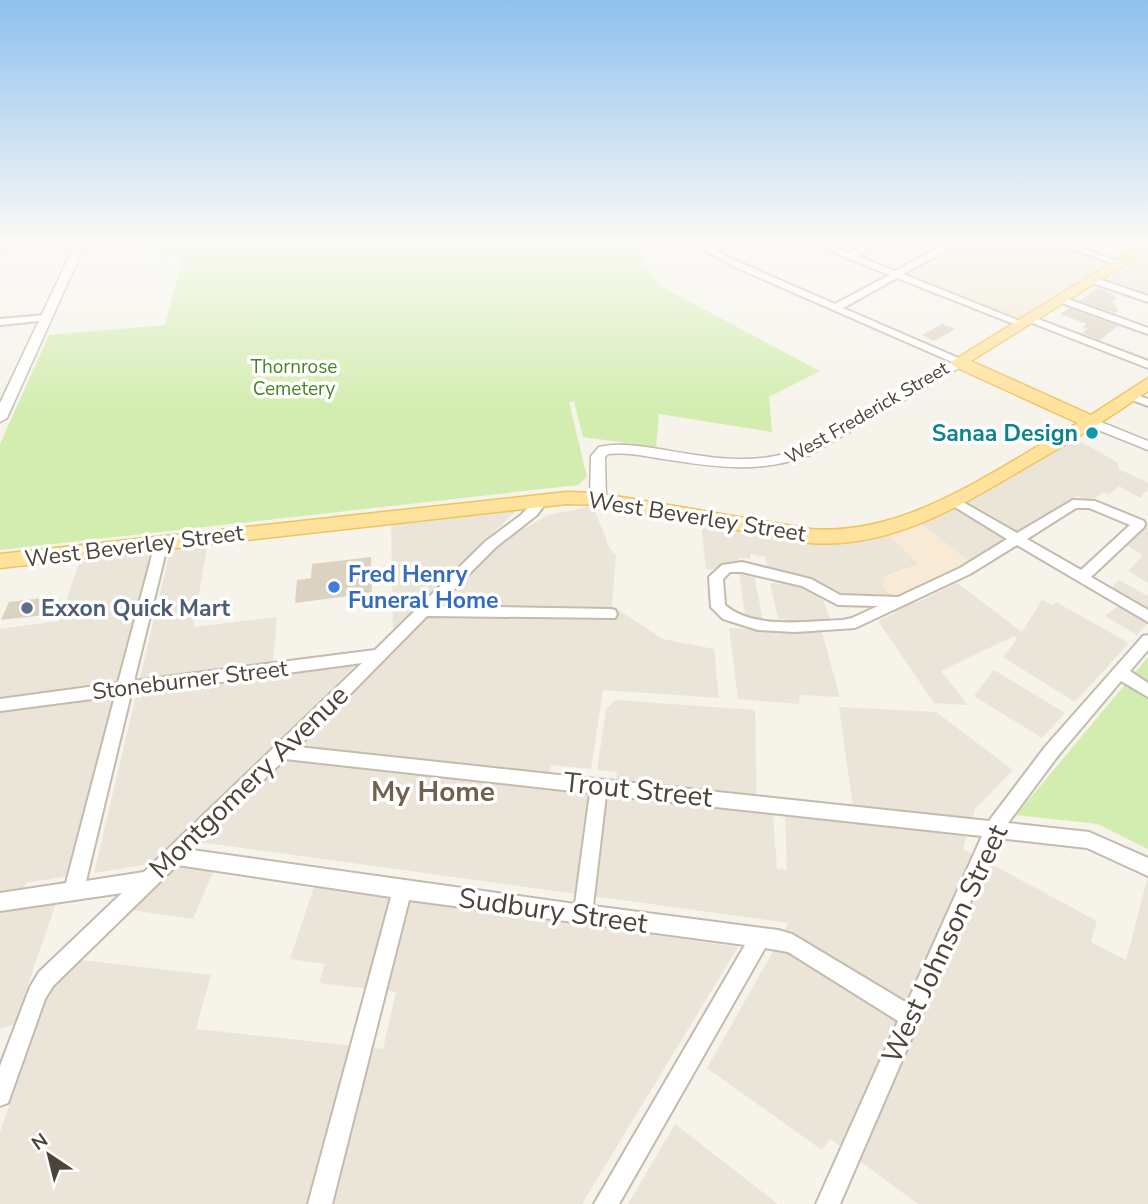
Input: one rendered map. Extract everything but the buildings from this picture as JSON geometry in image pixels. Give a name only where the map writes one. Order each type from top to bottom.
[{"type":"main road","name":"West Frederick Street","points":[[959,362],[1068,296]]},
{"type":"main road","points":[[959,362],[1091,422]]},
{"type":"main road","name":"West Beverley Street","points":[[0,562],[542,500],[598,499],[810,536],[835,537],[883,530],[954,501],[1091,422],[1140,399],[1148,383]]},
{"type":"street","points":[[2,410],[56,296]]},
{"type":"street","points":[[808,296],[959,362]]},
{"type":"street","points":[[835,308],[856,296]]},
{"type":"street","points":[[956,296],[1148,365]]},
{"type":"street","points":[[1062,300],[1148,331]]},
{"type":"street","points":[[0,323],[46,318]]},
{"type":"street","name":"West Frederick Street","points":[[598,499],[598,456],[604,450],[753,465],[780,463],[805,453],[959,362]]},
{"type":"street","points":[[1091,422],[1148,446]]},
{"type":"street","name":"Montgomery Avenue","points":[[0,1095],[37,994],[46,979],[176,856],[491,544],[522,518],[536,511],[542,500]]},
{"type":"street","points":[[954,501],[1148,617]]},
{"type":"street","points":[[901,602],[838,600],[806,582],[742,567],[727,568],[716,577],[718,607],[725,615],[739,622],[843,625],[855,623],[901,602],[965,572],[1066,507],[1077,503],[1098,507],[1139,524],[1082,577]]},
{"type":"street","points":[[74,890],[161,543]]},
{"type":"street","points":[[424,611],[610,614]]},
{"type":"street","name":"West Johnson Street","points":[[828,1204],[994,828],[1051,752],[1148,640]]},
{"type":"street","name":"Stoneburner Street","points":[[0,705],[380,655]]},
{"type":"street","points":[[1119,673],[1148,691]]},
{"type":"street","name":"Trout Street","points":[[282,752],[1089,840],[1148,867]]},
{"type":"street","points":[[583,915],[599,785]]},
{"type":"street","name":"Sudbury Street","points":[[176,856],[792,944],[911,1017]]},
{"type":"street","points":[[0,902],[150,880]]},
{"type":"street","points":[[320,1204],[402,890]]},
{"type":"street","points":[[606,1204],[760,938]]},
{"type":"shaded area","points":[[957,296],[1055,296],[1017,320]]},
{"type":"shaded area","points":[[1076,439],[1117,462],[1119,469],[1148,483],[1148,489],[1140,498],[1119,486],[1109,495],[1104,492],[1090,501],[1077,496],[1017,534],[964,503]]},
{"type":"shaded area","points":[[593,506],[610,549],[616,555],[612,606],[663,639],[714,649],[719,698],[603,690],[591,769],[551,765],[547,788],[614,795],[617,772],[597,770],[606,709],[616,700],[755,710],[757,810],[773,813],[777,869],[787,870],[785,814],[855,821],[839,707],[936,712],[1013,770],[975,809],[963,849],[1097,921],[1091,942],[1126,960],[1148,876],[1148,1204],[918,1204],[830,1139],[822,1150],[707,1068],[789,923],[199,842],[507,538],[548,515]]},
{"type":"shaded area","points":[[518,509],[393,629],[391,523]]},
{"type":"shaded area","points":[[956,509],[1006,538],[970,562],[921,524]]},
{"type":"shaded area","points":[[701,523],[831,544],[861,542],[888,535],[920,564],[888,575],[890,594],[916,603],[957,583],[1022,632],[1042,600],[1052,605],[1056,602],[1129,643],[1075,702],[1003,657],[1017,639],[1014,636],[941,671],[968,705],[934,703],[878,621],[895,613],[881,596],[838,594],[811,577],[767,566],[765,557],[751,554],[750,559],[738,558],[738,561],[724,563],[712,570],[706,569]]},
{"type":"shaded area","points":[[1146,523],[1148,583],[1128,571],[1143,555],[1124,544]]},
{"type":"shaded area","points":[[921,524],[970,562],[897,596],[890,594],[883,587],[885,577],[919,565],[888,535]]},
{"type":"shaded area","points":[[208,543],[193,627],[277,617],[272,674],[359,662],[150,864],[94,873],[171,547]]},
{"type":"shaded area","points":[[152,549],[68,876],[26,883],[19,904],[57,900],[14,1025],[0,1028],[0,629],[59,621],[81,558]]},
{"type":"shaded area","points":[[739,572],[754,574],[765,631],[790,632],[788,620],[778,619],[770,583],[803,585],[823,600],[831,621],[819,622],[840,697],[800,695],[799,704],[738,699],[729,628],[747,629]]},
{"type":"shaded area","points":[[1119,580],[1148,596],[1148,610],[1110,589]]},
{"type":"shaded area","points":[[1119,605],[1148,622],[1137,635],[1105,616]]},
{"type":"shaded area","points":[[994,670],[1065,713],[1042,738],[974,696]]},
{"type":"shaded area","points":[[175,867],[213,872],[193,919],[131,910]]},
{"type":"shaded area","points":[[314,887],[738,947],[582,1204],[0,1204],[0,1132],[49,991],[81,960],[211,975],[196,1029],[383,1049],[396,992],[319,983],[325,964],[290,959]]},
{"type":"shaded area","points":[[675,1124],[778,1204],[628,1204]]},
{"type":"green space","name":"Thornrose Cemetery","points":[[173,296],[679,296],[820,371],[769,397],[772,432],[659,414],[656,447],[583,437],[574,401],[569,402],[587,477],[578,485],[0,550],[0,444],[49,335],[165,325]]},
{"type":"green space","points":[[1148,657],[1148,849],[1098,824],[1016,815]]},
{"type":"place","name":"Sanaa Design","points":[[1092,433]]},
{"type":"place","name":"Fred Henry Funeral Home","points":[[334,587]]},
{"type":"place","name":"Exxon Quick Mart","points":[[27,608]]},
{"type":"district","name":"My Home","points":[[433,792]]}]
